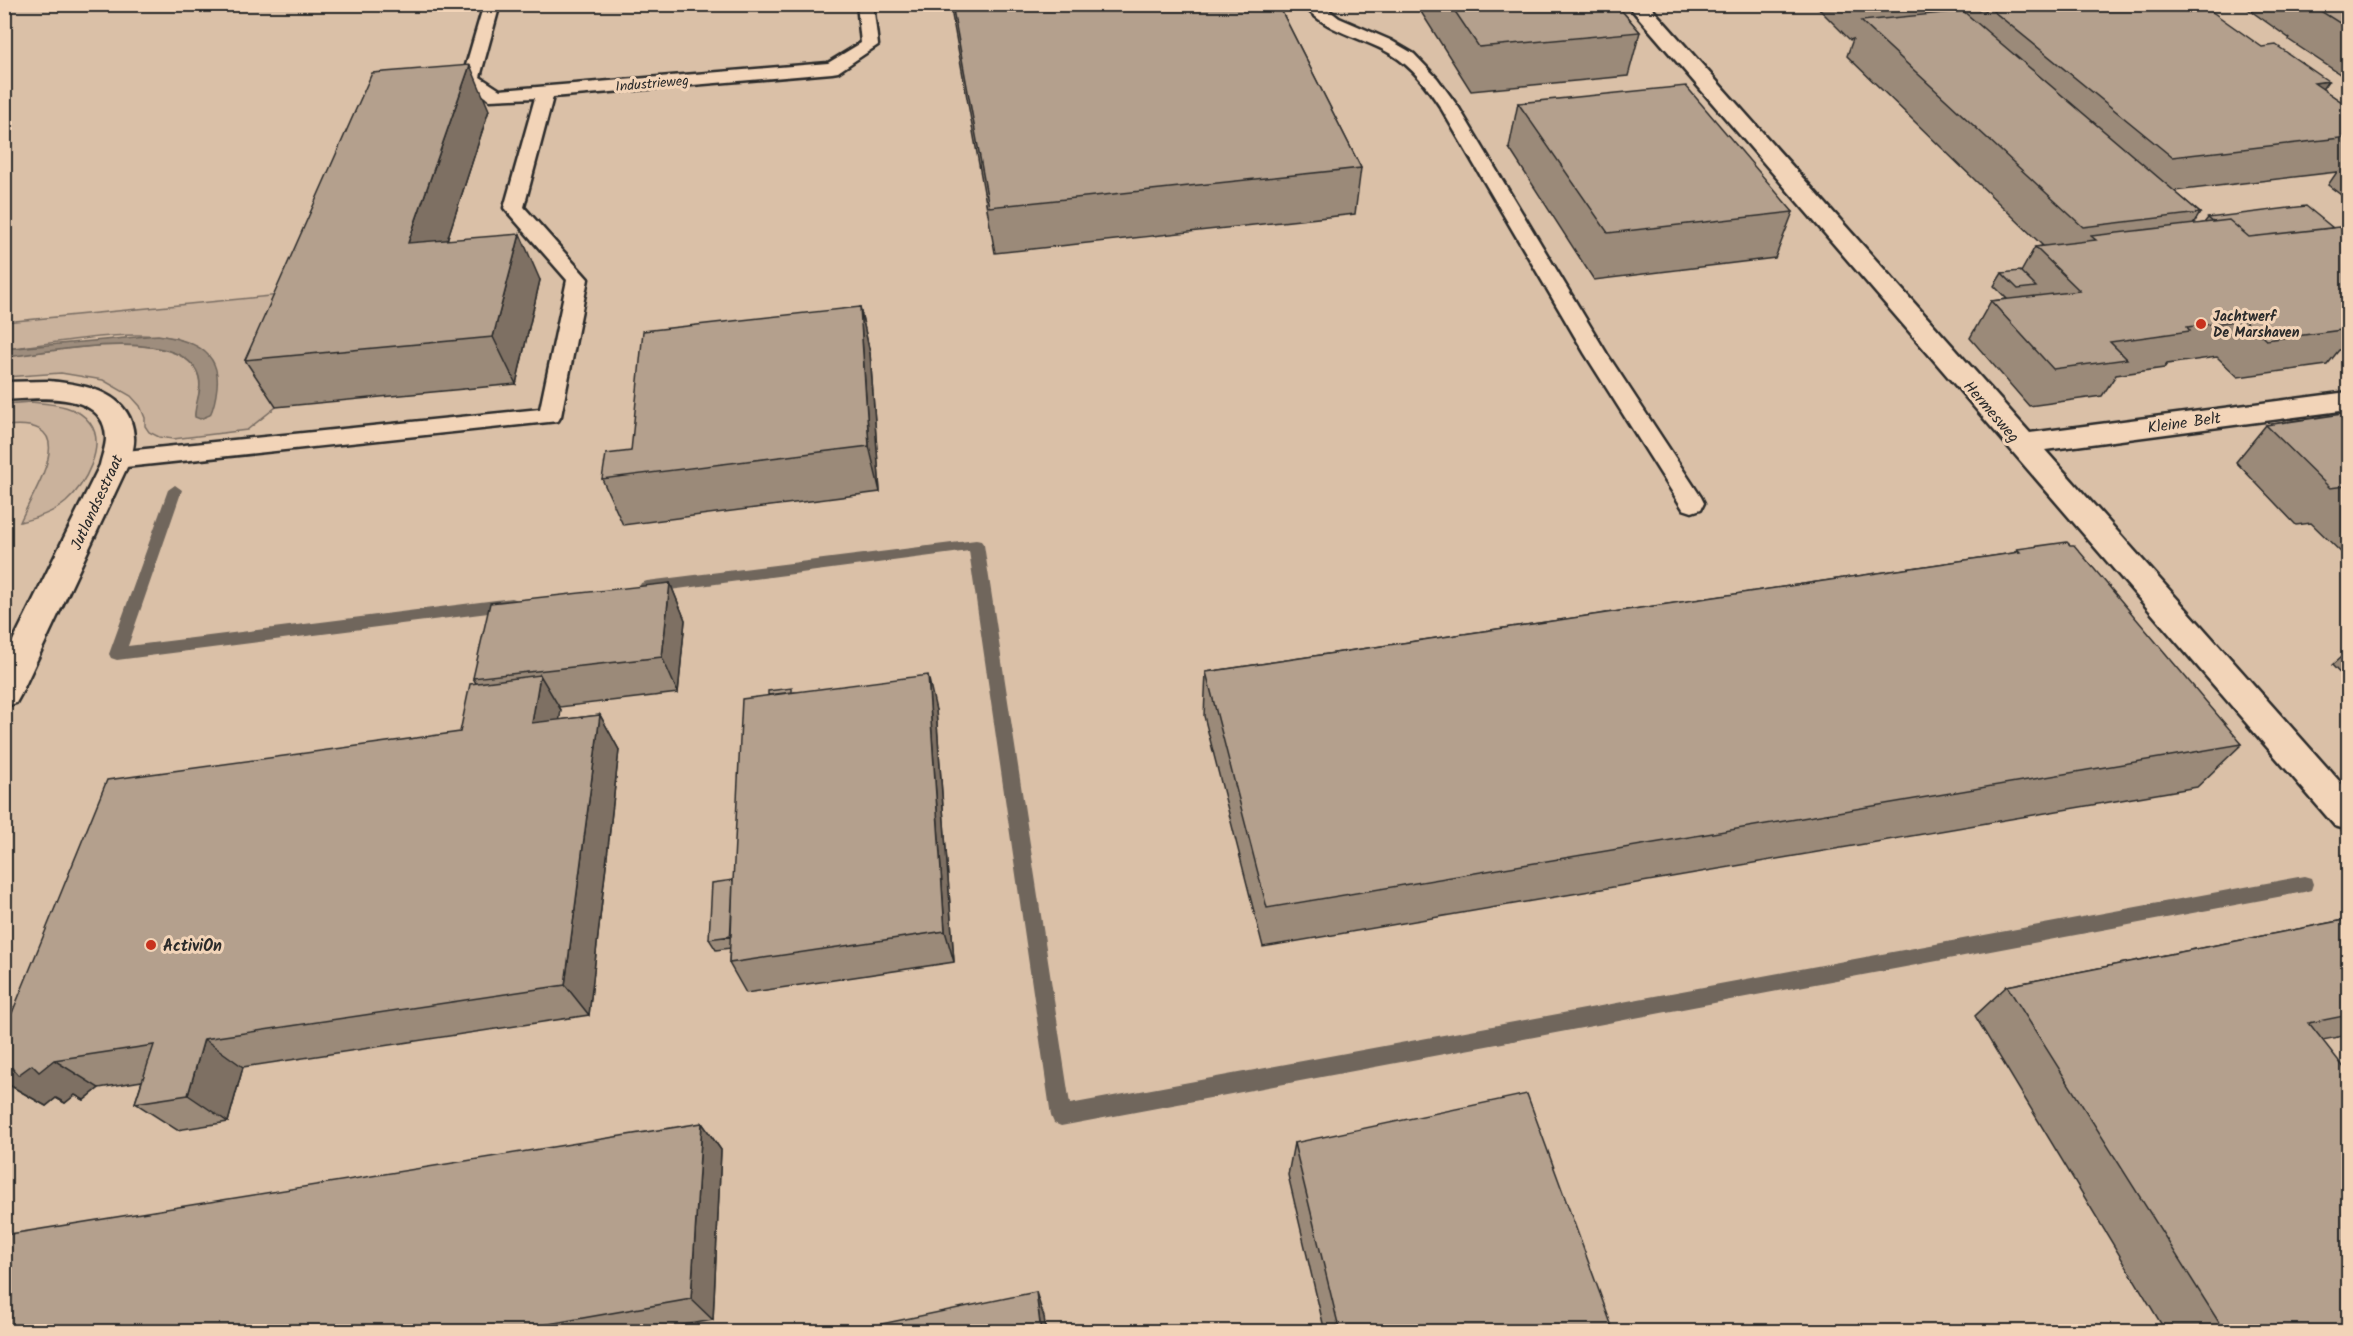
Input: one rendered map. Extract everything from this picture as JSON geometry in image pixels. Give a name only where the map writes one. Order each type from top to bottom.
[{"type":"street","name":"Hermesweg","points":[[1637,4],[2020,444],[2349,815]]},
{"type":"street","name":"Jutlandsestraat","points":[[4,391],[40,388],[66,390],[87,395],[104,404],[116,415],[122,429],[122,446],[4,694]]},
{"type":"street","name":"Kleine Belt","points":[[2020,444],[2349,401]]},
{"type":"lane","name":"Industrieweg","points":[[492,4],[471,79],[496,96],[832,68],[870,45],[866,4]]},
{"type":"lane","points":[[1311,4],[1334,23],[1388,46],[1408,58],[1430,78],[1596,354],[1692,503]]},
{"type":"lane","points":[[116,459],[550,416],[578,279],[514,208],[545,92]]},
{"type":"shaded area","points":[[5,5],[2348,5],[2348,1331],[5,1331]]},
{"type":"shaded area","points":[[291,294],[276,407],[247,430],[173,439],[159,437],[149,432],[145,426],[145,418],[140,406],[131,396],[103,380],[61,373],[5,377],[4,357],[112,345],[142,346],[169,351],[189,361],[199,378],[200,391],[195,414],[216,391],[176,338],[112,336],[5,349],[5,322]]},
{"type":"shaded area","points":[[158,335],[181,340],[201,349],[214,364],[217,387],[210,415],[200,419],[195,417],[200,387],[199,377],[188,360],[168,351],[142,346],[112,345],[5,357],[5,349]]},
{"type":"shaded area","points":[[31,402],[64,406],[79,412],[95,432],[95,454],[80,486],[66,502],[50,512],[20,522],[44,473],[49,442],[43,432],[29,426],[5,426],[5,404]]},
{"type":"building","points":[[952,4],[1278,4],[1361,168],[989,207]]},
{"type":"building","points":[[1450,4],[1616,4],[1640,32],[1479,47]]},
{"type":"building","points":[[1983,4],[1987,6],[1985,11],[1979,11]]},
{"type":"building","points":[[2007,4],[2201,4],[2262,47],[2276,45],[2328,81],[2314,83],[2349,107],[2349,137],[2172,157],[1987,6]]},
{"type":"building","points":[[2349,4],[2349,29],[2311,5]]},
{"type":"building","points":[[1963,11],[2200,213],[2083,227],[1861,21]]},
{"type":"building","points":[[470,65],[408,243],[520,234],[493,337],[245,360],[372,73]]},
{"type":"building","points":[[1686,86],[1793,212],[1608,233],[1518,103]]},
{"type":"building","points":[[2306,206],[2333,228],[2249,237],[2229,220],[2213,222],[2208,218]]},
{"type":"building","points":[[2229,220],[2249,237],[2339,227],[2349,234],[2349,316],[2343,316],[2349,321],[2349,329],[2266,340],[2244,320],[2187,327],[2190,331],[2110,342],[2127,359],[2053,369],[1991,301],[2080,291],[2035,247],[2096,240],[2091,236]]},
{"type":"building","points":[[2020,271],[2036,287],[2018,289],[2002,273]]},
{"type":"building","points":[[860,307],[869,446],[602,479],[606,454],[631,451],[643,331]]},
{"type":"building","points":[[2349,413],[2349,489],[2345,486],[2330,488],[2266,425]]},
{"type":"building","points":[[2067,542],[2074,545],[2242,744],[1267,908],[1206,672],[2020,552],[2017,549]]},
{"type":"building","points":[[670,583],[662,657],[473,678],[490,603]]},
{"type":"building","points":[[540,675],[532,723],[600,715],[565,985],[204,1039],[188,1095],[135,1103],[154,1045],[54,1060],[39,1072],[32,1065],[18,1075],[12,1068],[4,1074],[4,1018],[12,1013],[107,780],[460,732],[470,684]]},
{"type":"building","points":[[928,675],[945,931],[729,963],[742,699]]},
{"type":"building","points":[[792,688],[792,692],[768,695],[768,691]]},
{"type":"building","points":[[733,880],[731,936],[709,939],[712,883]]},
{"type":"building","points":[[2349,919],[2349,1015],[2309,1023],[2349,1074],[2349,1332],[2225,1332],[2007,986]]},
{"type":"building","points":[[1527,1094],[1614,1332],[1340,1332],[1294,1143]]},
{"type":"building","points":[[702,1123],[691,1299],[503,1332],[4,1332],[4,1235]]},
{"type":"building","points":[[1036,1292],[1041,1332],[843,1332]]},
{"type":"waterway","points":[[175,490],[117,654],[512,604]]},
{"type":"waterway","points":[[647,587],[976,545],[1061,1116],[2304,884]]},
{"type":"place","name":"Jachtwerf De Marshaven","points":[[2201,324]]},
{"type":"place","name":"ActiviOn","points":[[151,945]]}]
